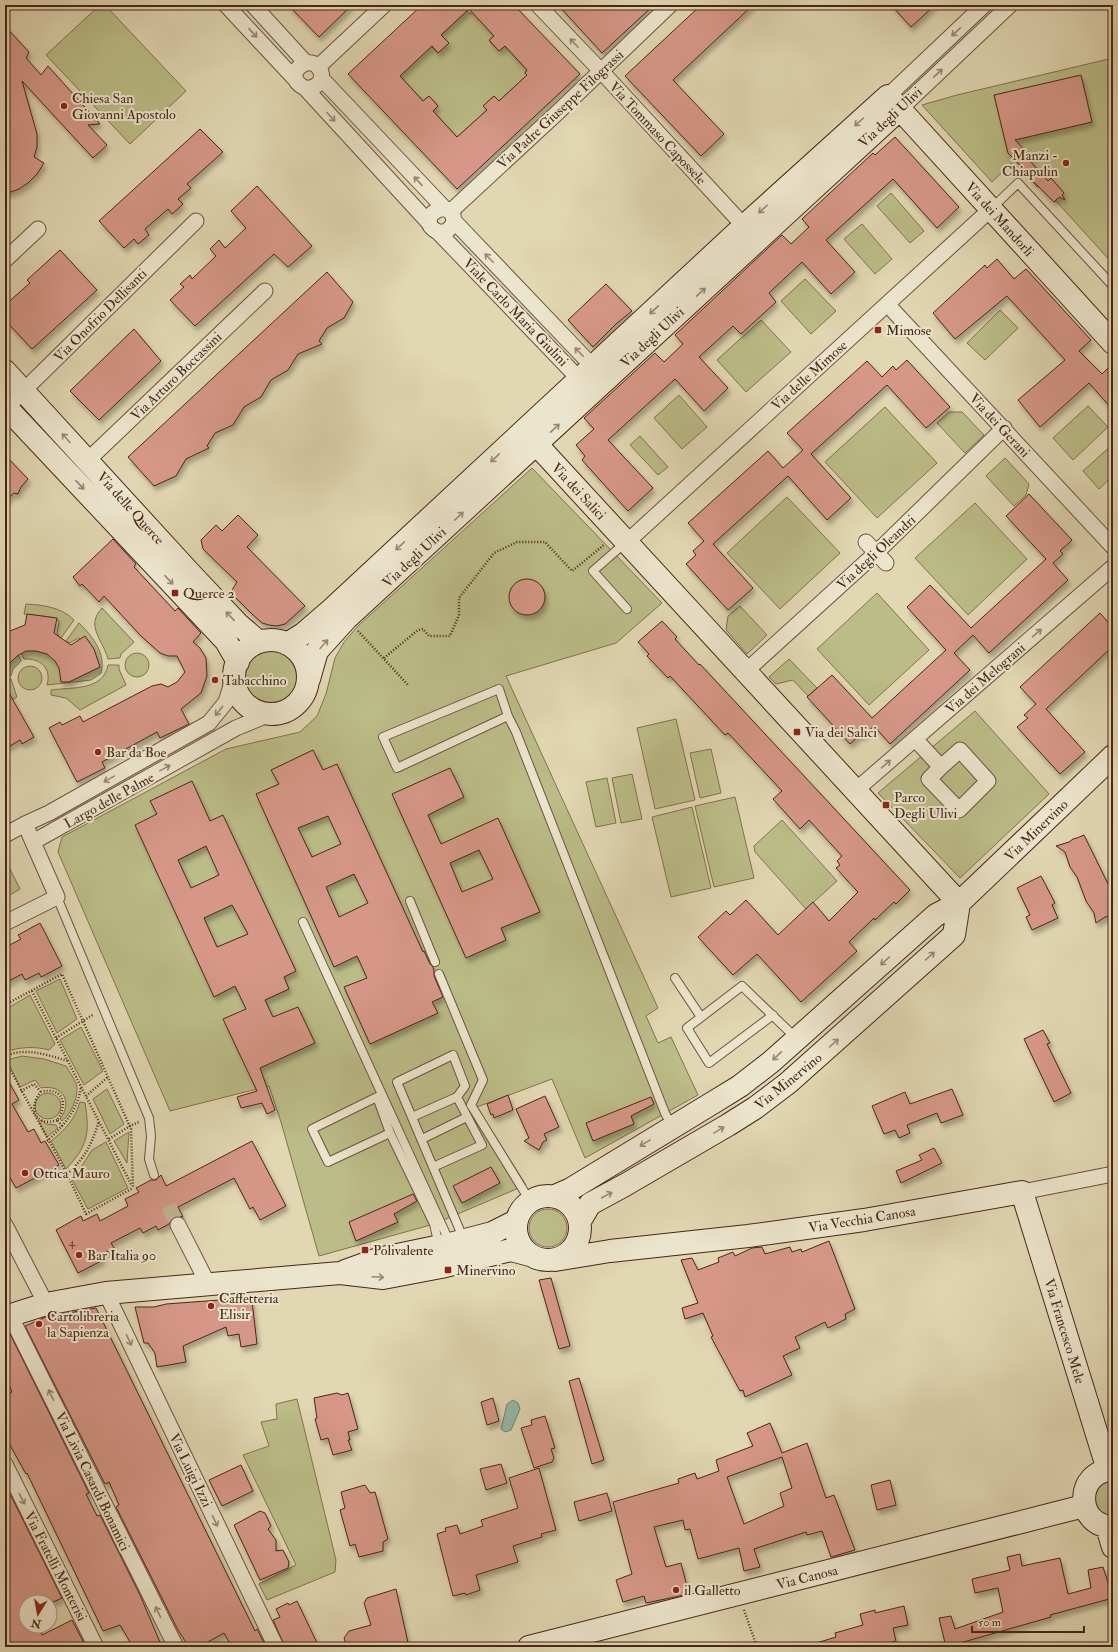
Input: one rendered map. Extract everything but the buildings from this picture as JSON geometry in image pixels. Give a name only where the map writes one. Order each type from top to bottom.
[{"type":"street","name":"Viale Carlo Maria Giulini","points":[[226,5],[434,228],[593,379]]},
{"type":"street","name":"Viale Carlo Maria Giulini","points":[[253,5],[315,69],[450,214],[593,379]]},
{"type":"street","points":[[315,69],[384,5]]},
{"type":"street","name":"Via Tommaso Capossele","points":[[538,5],[744,226]]},
{"type":"street","name":"Via Padre Giuseppe Filograssi","points":[[450,214],[670,5]]},
{"type":"street","name":"Via degli Ulivi","points":[[309,679],[318,651],[346,619],[530,438],[894,102],[984,5]]},
{"type":"street","name":"Via degli Ulivi","points":[[593,379],[744,226],[1010,5]]},
{"type":"street","points":[[299,66],[315,69],[320,82],[314,88],[300,84],[296,70],[299,66]]},
{"type":"street","name":"Via dei Mandorli","points":[[894,102],[991,209],[1108,334]]},
{"type":"street","name":"Via delle Mimose","points":[[617,541],[887,304],[991,209]]},
{"type":"street","points":[[434,211],[450,214],[449,230],[442,232],[434,228],[430,216],[434,211]]},
{"type":"street","name":"Via Onofrio Dellisanti","points":[[6,407],[196,221]]},
{"type":"street","points":[[5,260],[38,229]]},
{"type":"street","name":"Via Arturo Boccassini","points":[[87,460],[265,290]]},
{"type":"street","name":"Via dei Gerani","points":[[887,304],[1004,428],[1113,547]]},
{"type":"street","name":"Via delle Querce","points":[[5,371],[238,624],[259,642]]},
{"type":"street","name":"Via delle Querce","points":[[6,407],[226,641],[236,669]]},
{"type":"street","name":"Via degli Oleandri","points":[[746,671],[881,558],[1004,428]]},
{"type":"street","name":"Via degli Ulivi","points":[[287,644],[303,634],[530,438]]},
{"type":"street","name":"Via dei Salici","points":[[530,438],[617,541],[746,671],[959,903]]},
{"type":"street","points":[[866,542],[881,558]]},
{"type":"street","name":"Via dei Melograni","points":[[856,790],[1113,567]]},
{"type":"street","points":[[268,640],[287,644],[296,650],[303,658],[307,668],[309,679],[301,700],[292,708],[282,713],[270,714],[258,712],[248,706],[241,698],[236,687],[236,669],[243,653],[259,642],[268,640]]},
{"type":"street","name":"Largo delle Palme","points":[[5,835],[209,723],[226,702],[236,669]]},
{"type":"street","name":"Largo delle Palme","points":[[33,842],[236,728],[270,714]]},
{"type":"street","points":[[915,739],[941,767]]},
{"type":"street","name":"Via Minervino","points":[[555,1196],[571,1189],[740,1086],[771,1062],[936,915],[959,903],[1113,756]]},
{"type":"street","points":[[5,924],[57,897],[26,824]]},
{"type":"street","name":"Via Minervino","points":[[580,1228],[590,1204],[680,1154],[742,1116],[788,1084],[954,935],[959,903]]},
{"type":"street","name":"Via Vecchia Canosa","points":[[555,1260],[610,1251],[748,1236],[856,1221],[1022,1192],[1113,1174]]},
{"type":"street","name":"Via Francesco Mele","points":[[1022,1192],[1111,1470]]},
{"type":"street","points":[[8,1316],[46,1304],[106,1293],[340,1273],[383,1278],[441,1267],[511,1250],[542,1260],[555,1260],[572,1251],[577,1243],[580,1228],[577,1212],[571,1204],[555,1196],[542,1196],[530,1201],[524,1206],[516,1222],[516,1231],[518,1240],[530,1255]]},
{"type":"street","points":[[340,1273],[378,1259],[451,1244],[492,1233],[516,1222]]},
{"type":"street","points":[[5,1225],[46,1304]]},
{"type":"street","points":[[178,1225],[208,1284]]},
{"type":"street","name":"Via Vecchia Canosa","points":[[580,1228],[593,1246],[610,1251]]},
{"type":"street","name":"Via Luigi Izzi","points":[[106,1293],[276,1647]]},
{"type":"street","name":"Via Livia Casardi Bonamici","points":[[8,1316],[176,1647]]},
{"type":"street","name":"Via Fratelli Monterisi","points":[[5,1464],[96,1647]]},
{"type":"street","points":[[1111,1470],[1100,1473],[1092,1479],[1086,1487],[1084,1506],[1093,1520],[1110,1527],[1113,1547]]},
{"type":"street","name":"Via Canosa","points":[[529,1647],[1084,1506]]},
{"type":"lane","points":[[991,209],[1018,183],[1113,286]]},
{"type":"lane","points":[[617,541],[593,571],[627,609]]},
{"type":"lane","points":[[508,716],[397,768],[383,737],[499,689],[508,716],[522,747],[665,1113],[672,1127]]},
{"type":"lane","points":[[57,897],[148,1118],[151,1136],[149,1158],[154,1175]]},
{"type":"lane","points":[[410,901],[435,962]]},
{"type":"lane","points":[[303,922],[451,1244]]},
{"type":"lane","points":[[440,974],[483,1080],[471,1104],[530,1201]]},
{"type":"lane","points":[[675,978],[701,1017]]},
{"type":"lane","points":[[773,1015],[709,1062],[687,1028],[742,986],[773,1015],[797,1038]]},
{"type":"lane","points":[[412,1117],[457,1097],[465,1086],[453,1055],[397,1082],[433,1168],[451,1244]]},
{"type":"lane","points":[[390,1133],[328,1162],[312,1129],[377,1097],[390,1133],[434,1224],[451,1244]]},
{"type":"lane","points":[[433,1168],[482,1145],[457,1097]]},
{"type":"lane","points":[[422,1139],[468,1117]]},
{"type":"path","points":[[384,658],[418,630],[423,629],[429,636],[450,636],[459,615],[459,598],[494,553],[517,542],[545,542],[572,571],[617,541]]},
{"type":"path","points":[[346,619],[409,686]]},
{"type":"path","points":[[5,1005],[62,974],[131,1129],[133,1188]]},
{"type":"path","points":[[32,991],[133,1188]]},
{"type":"path","points":[[56,1038],[103,1009]]},
{"type":"path","points":[[5,1056],[22,1052],[34,1052],[68,1061]]},
{"type":"path","points":[[5,1060],[67,1174],[86,1214],[133,1188]]},
{"type":"path","points":[[86,1096],[108,1077]]},
{"type":"path","points":[[21,1091],[34,1084],[41,1092]]},
{"type":"path","points":[[48,1141],[62,1126],[72,1112],[80,1097],[81,1085]]},
{"type":"path","points":[[52,1091],[61,1096],[64,1102],[62,1114],[57,1120],[46,1122],[34,1113],[33,1107],[36,1097],[41,1092],[52,1091]]},
{"type":"path","points":[[109,1139],[130,1126],[148,1118]]},
{"type":"path","points":[[57,1120],[62,1126]]},
{"type":"path","points":[[67,1174],[76,1166],[88,1151],[99,1120]]},
{"type":"path","points":[[739,1594],[757,1647]]},
{"type":"green space","points":[[100,5],[105,5],[186,91],[130,144],[46,55]]},
{"type":"green space","points":[[467,11],[470,14],[473,12],[494,36],[489,41],[499,51],[505,46],[527,70],[525,73],[527,75],[499,101],[494,96],[483,106],[487,110],[457,137],[433,111],[438,106],[429,96],[423,101],[400,76],[431,46],[438,53],[448,43],[441,35]]},
{"type":"green space","name":"Manzi - Chiapulin","points":[[1113,58],[1113,264],[1056,201],[1054,202],[1041,187],[1037,187],[1015,160],[992,182],[922,105],[957,95]]},
{"type":"green space","points":[[891,193],[924,231],[910,243],[877,206]]},
{"type":"green space","points":[[862,224],[892,259],[875,274],[844,239]]},
{"type":"green space","points":[[805,279],[836,311],[811,334],[781,301]]},
{"type":"green space","points":[[1000,310],[1018,328],[985,360],[967,343]]},
{"type":"green space","points":[[761,320],[791,352],[746,392],[717,360]]},
{"type":"green space","points":[[679,395],[707,427],[682,449],[654,418]]},
{"type":"green space","points":[[1088,406],[1108,427],[1073,460],[1053,438]]},
{"type":"green space","points":[[885,407],[937,463],[877,518],[825,462]]},
{"type":"green space","points":[[949,412],[962,412],[984,435],[965,453],[937,423]]},
{"type":"green space","points":[[640,436],[668,467],[658,475],[630,445]]},
{"type":"green space","points":[[1113,444],[1113,476],[1099,489],[1083,471]]},
{"type":"green space","points":[[1005,458],[1029,484],[1026,495],[1014,506],[986,476]]},
{"type":"green space","points":[[532,468],[662,603],[616,643],[506,676],[658,1008],[646,1016],[658,1043],[671,1037],[698,1095],[585,1158],[552,1079],[477,1107],[526,1185],[434,1224],[319,1256],[281,1122],[269,1086],[170,1111],[58,852],[62,837],[226,749],[300,732],[317,716],[326,694],[335,658],[344,642],[358,626]]},
{"type":"green space","points":[[787,497],[840,553],[780,609],[727,553]]},
{"type":"green space","points":[[975,503],[1027,559],[968,615],[915,558]]},
{"type":"green space","points":[[877,593],[929,650],[869,705],[817,649]]},
{"type":"green space","points":[[26,604],[58,609],[74,620],[61,638],[57,634],[59,621],[50,617],[24,614]]},
{"type":"green space","points":[[740,606],[767,635],[747,654],[726,630],[728,616]]},
{"type":"green space","points":[[102,608],[134,642],[121,654],[120,658],[108,659],[97,633],[95,621]]},
{"type":"green space","points":[[79,623],[89,634],[100,652],[102,659],[101,673],[91,680],[47,685],[48,674],[43,665],[35,660],[24,659],[20,650],[43,651],[85,643],[79,638],[69,643],[66,641]]},
{"type":"green space","points":[[271,651],[281,653],[289,659],[295,667],[297,677],[295,687],[289,695],[281,701],[271,703],[261,701],[253,695],[247,687],[245,677],[247,667],[253,659],[261,653]]},
{"type":"green space","points":[[17,652],[21,661],[13,669],[11,676],[5,675],[5,663]]},
{"type":"green space","points":[[137,653],[146,656],[149,665],[146,674],[137,677],[128,674],[125,665],[128,656]]},
{"type":"green space","points":[[789,659],[817,688],[808,696],[793,680],[776,684],[769,677]]},
{"type":"green space","points":[[108,665],[119,665],[119,669],[126,685],[80,710],[66,698],[51,695],[51,690],[77,688],[94,684],[105,673]]},
{"type":"green space","points":[[30,666],[39,669],[42,678],[39,687],[30,690],[21,687],[18,678],[21,669]]},
{"type":"green space","points":[[5,678],[11,679],[17,697],[8,702],[5,696]]},
{"type":"green space","points":[[975,711],[1049,794],[960,878],[878,793]]},
{"type":"green space","points":[[676,719],[695,800],[655,809],[637,728]]},
{"type":"green space","points":[[711,749],[721,793],[700,798],[690,753]]},
{"type":"green space","points":[[632,774],[642,819],[621,823],[612,778]]},
{"type":"green space","points":[[607,778],[616,823],[596,827],[586,782]]},
{"type":"green space","points":[[735,797],[754,878],[714,887],[695,806]]},
{"type":"green space","points":[[692,807],[711,888],[671,897],[652,817]]},
{"type":"green space","points":[[782,820],[837,881],[806,909],[755,852],[754,846]]},
{"type":"green space","points":[[6,861],[20,889],[5,898],[5,862]]},
{"type":"green space","points":[[60,979],[77,1019],[57,1033],[36,991]]},
{"type":"green space","points":[[30,995],[55,1044],[49,1050],[27,1048],[5,1052],[5,1010]]},
{"type":"green space","points":[[81,1027],[103,1071],[84,1085],[60,1040]]},
{"type":"green space","points":[[22,1056],[44,1059],[66,1066],[70,1072],[76,1083],[77,1093],[69,1114],[62,1121],[60,1119],[64,1113],[66,1101],[60,1092],[49,1087],[41,1088],[35,1080],[20,1087],[7,1060]]},
{"type":"green space","points":[[107,1089],[124,1124],[110,1134],[93,1099]]},
{"type":"green space","points":[[48,1093],[57,1097],[61,1106],[57,1115],[48,1119],[39,1115],[35,1106],[39,1097]]},
{"type":"green space","points":[[80,1102],[85,1103],[87,1114],[86,1139],[79,1153],[66,1169],[51,1141],[69,1124]]},
{"type":"green space","points":[[41,1120],[47,1124],[56,1125],[58,1128],[47,1137],[39,1122]]},
{"type":"green space","points":[[129,1132],[127,1163],[114,1141]]},
{"type":"green space","points":[[106,1142],[128,1188],[88,1209],[71,1178],[92,1150]]},
{"type":"green space","points":[[548,1209],[558,1212],[564,1218],[567,1228],[564,1238],[558,1244],[548,1247],[538,1244],[532,1238],[529,1228],[532,1218],[538,1212]]},
{"type":"green space","points":[[297,1399],[336,1560],[335,1572],[267,1600],[259,1584],[296,1565],[243,1455],[269,1446],[261,1422],[277,1419],[276,1404]]},
{"type":"green space","points":[[1113,1480],[1113,1520],[1103,1518],[1092,1495],[1099,1484]]},
{"type":"shaded area","points":[[513,1400],[518,1403],[520,1409],[511,1430],[505,1432],[501,1429],[507,1404]]},
{"type":"tunnel","points":[[168,1206],[178,1225]]},
{"type":"place","name":"Chiesa San Giovanni Apostolo","points":[[64,106]]},
{"type":"place","name":"Manzi - Chiapulin","points":[[1066,163]]},
{"type":"place","name":"Mimose","points":[[878,330]]},
{"type":"place","name":"Querce 2","points":[[175,593]]},
{"type":"place","name":"Tabacchino","points":[[215,680]]},
{"type":"place","name":"Via dei Salici","points":[[797,732]]},
{"type":"place","name":"Bar da Boe","points":[[98,752]]},
{"type":"place","name":"Parco Degli Ulivi","points":[[886,805]]},
{"type":"place","name":"Ottica Mauro","points":[[25,1173]]},
{"type":"place","name":"Polivalente","points":[[365,1250]]},
{"type":"place","name":"Bar Italia 90","points":[[79,1255]]},
{"type":"place","name":"Minervino","points":[[448,1270]]},
{"type":"place","name":"Caffetteria Elisir","points":[[211,1306]]},
{"type":"place","name":"Cartolibreria la Sapienza","points":[[39,1324]]},
{"type":"place","name":"il Galletto","points":[[676,1590]]}]
